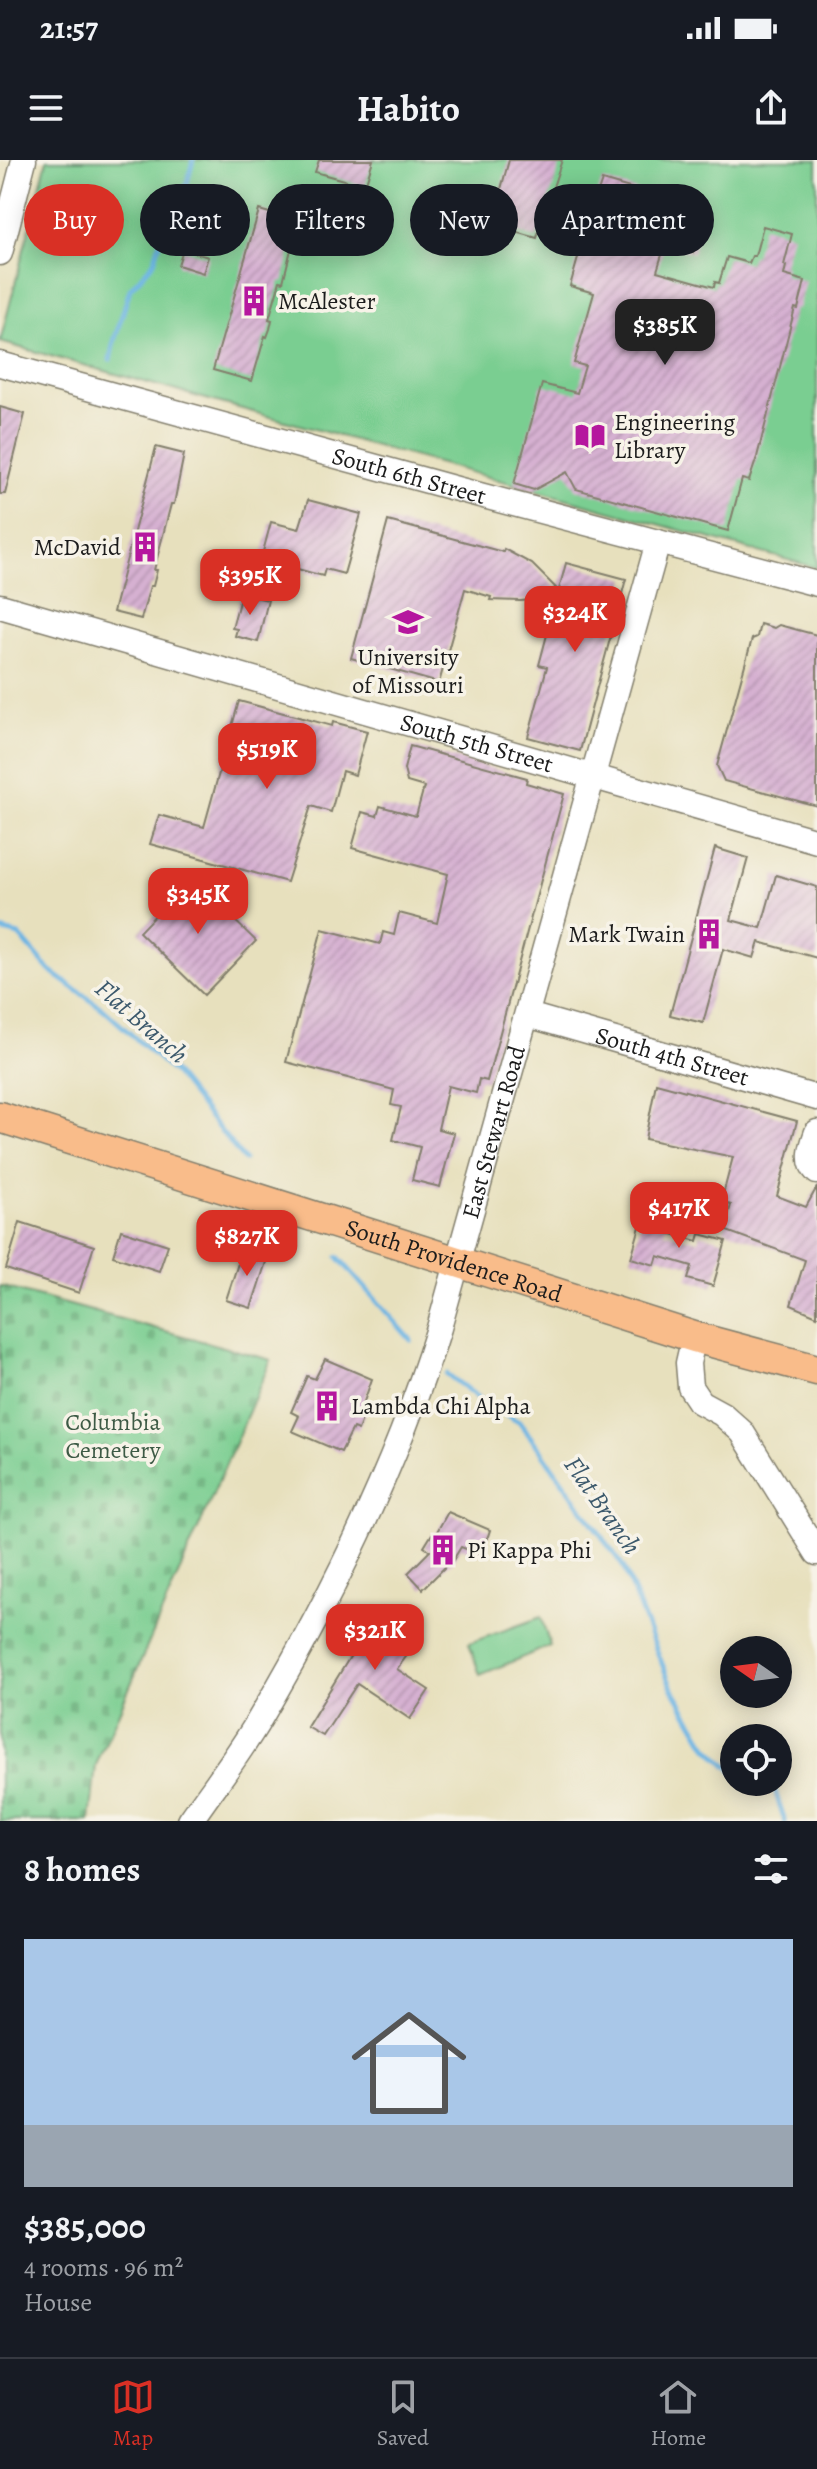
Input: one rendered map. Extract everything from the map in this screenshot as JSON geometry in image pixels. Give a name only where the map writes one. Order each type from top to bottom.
[{"type":"main road","name":"South Providence Road","points":[[0,1117],[694,1337],[817,1370]]},
{"type":"street","points":[[0,253],[24,160]]},
{"type":"street","name":"South 6th Street","points":[[0,364],[817,584]]},
{"type":"street","name":"East Stewart Road","points":[[190,1821],[261,1717],[340,1575],[415,1403],[528,1015],[591,775],[658,542]]},
{"type":"street","name":"South 5th Street","points":[[0,606],[817,841]]},
{"type":"street","name":"South 4th Street","points":[[528,1015],[817,1098]]},
{"type":"street","points":[[694,1337],[688,1363],[690,1387],[700,1402],[722,1414],[742,1432],[817,1553]]},
{"type":"green space","points":[[47,160],[817,160],[817,568],[0,342],[24,249],[24,256],[124,256],[124,184],[41,184]]},
{"type":"green space","name":"Columbia Cemetery","points":[[0,1286],[271,1360],[96,1765],[90,1821],[0,1821]]},
{"type":"green space","points":[[541,1617],[550,1646],[480,1675],[469,1643]]},
{"type":"building","points":[[319,160],[373,160],[366,184],[315,172]]},
{"type":"building","points":[[509,160],[562,160],[554,184],[534,184],[534,237],[518,233],[518,184],[502,184]]},
{"type":"building","name":"McAlester","points":[[259,210],[266,212],[266,256],[289,256],[252,381],[213,370],[246,256],[250,256],[250,241]]},
{"type":"building","points":[[763,226],[792,234],[784,275],[805,281],[798,309],[795,308],[757,457],[749,481],[742,479],[728,531],[576,489],[567,472],[534,490],[514,484],[542,384],[577,393],[585,366],[574,363],[594,293],[570,286],[579,256],[662,256],[657,271],[714,287],[715,282],[719,283],[727,257],[749,263],[755,256]]},
{"type":"building","points":[[181,256],[208,257],[203,273],[178,265]]},
{"type":"building","points":[[0,407],[25,414],[5,494],[0,494]]},
{"type":"building","name":"McDavid","points":[[156,447],[184,454],[174,504],[171,504],[154,570],[157,570],[153,586],[150,586],[141,619],[113,612]]},
{"type":"building","points":[[308,500],[361,514],[344,574],[325,569],[323,576],[261,559],[271,522],[299,529]]},
{"type":"building","points":[[388,521],[503,552],[504,549],[532,564],[556,588],[533,600],[520,601],[490,600],[491,597],[465,589],[439,683],[351,658]]},
{"type":"building","points":[[566,563],[626,579],[580,751],[528,737],[547,667],[539,665]]},
{"type":"building","points":[[241,594],[268,600],[258,642],[235,636],[237,629],[232,628]]},
{"type":"building","points":[[760,624],[774,628],[779,625],[817,635],[817,806],[724,781],[717,766],[752,639],[757,637]]},
{"type":"building","points":[[239,701],[332,726],[333,722],[367,731],[355,775],[342,771],[331,812],[311,806],[287,882],[150,844],[159,815],[204,827]]},
{"type":"building","points":[[410,746],[527,778],[526,783],[564,794],[487,1081],[479,1079],[476,1093],[448,1086],[438,1129],[454,1133],[440,1187],[412,1180],[420,1147],[393,1140],[401,1107],[391,1105],[394,1090],[286,1062],[322,929],[380,944],[383,932],[394,935],[399,913],[437,923],[448,874],[352,848],[362,812],[377,816],[380,806],[416,816],[424,787],[407,782],[404,769]]},
{"type":"building","points":[[715,848],[748,858],[731,920],[761,928],[776,875],[817,887],[817,958],[759,942],[754,958],[723,949],[703,1023],[670,1015]]},
{"type":"building","points":[[191,878],[256,941],[204,995],[139,932]]},
{"type":"building","points":[[656,1083],[797,1121],[777,1196],[806,1207],[817,1187],[817,1316],[791,1305],[805,1260],[724,1230],[731,1205],[721,1202],[733,1157],[645,1139]]},
{"type":"building","points":[[643,1216],[666,1223],[664,1232],[698,1241],[700,1234],[726,1241],[713,1286],[688,1279],[692,1266],[658,1256],[655,1265],[631,1258]]},
{"type":"building","points":[[20,1222],[94,1246],[79,1293],[6,1269]]},
{"type":"building","points":[[121,1230],[168,1245],[159,1271],[113,1256]]},
{"type":"building","points":[[243,1248],[268,1256],[251,1308],[226,1300]]},
{"type":"building","name":"Lambda Chi Alpha","points":[[325,1359],[372,1379],[361,1410],[365,1412],[358,1430],[353,1428],[341,1452],[292,1431],[299,1416],[291,1412],[307,1376],[315,1379]]},
{"type":"building","name":"Pi Kappa Phi","points":[[448,1512],[490,1530],[479,1554],[461,1547],[450,1565],[423,1589],[408,1573],[430,1551],[424,1547]]},
{"type":"building","points":[[383,1608],[420,1638],[397,1669],[429,1690],[410,1719],[357,1684],[323,1736],[307,1727],[364,1634],[362,1632]]},
{"type":"waterway","points":[[110,360],[130,289],[154,262],[170,209],[187,184],[193,160]]},
{"type":"waterway","name":"Flat Branch","points":[[0,930],[19,935],[50,971],[103,1009],[175,1074],[244,1160]]},
{"type":"waterway","name":"Flat Branch","points":[[338,1257],[411,1340]]},
{"type":"waterway","name":"Flat Branch","points":[[447,1374],[485,1403],[519,1422],[623,1566],[671,1686],[708,1748],[720,1759]]},
{"type":"waterway","name":"Flat Branch","points":[[777,1796],[785,1821]]},
{"type":"place","name":"McAlester","points":[[254,301]]},
{"type":"place","name":"Engineering Library","points":[[590,436]]},
{"type":"place","name":"McDavid","points":[[145,547]]},
{"type":"place","name":"University of Missouri","points":[[408,622]]},
{"type":"place","name":"Mark Twain","points":[[709,934]]},
{"type":"place","name":"Lambda Chi Alpha","points":[[327,1406]]},
{"type":"place","name":"Pi Kappa Phi","points":[[443,1550]]}]
